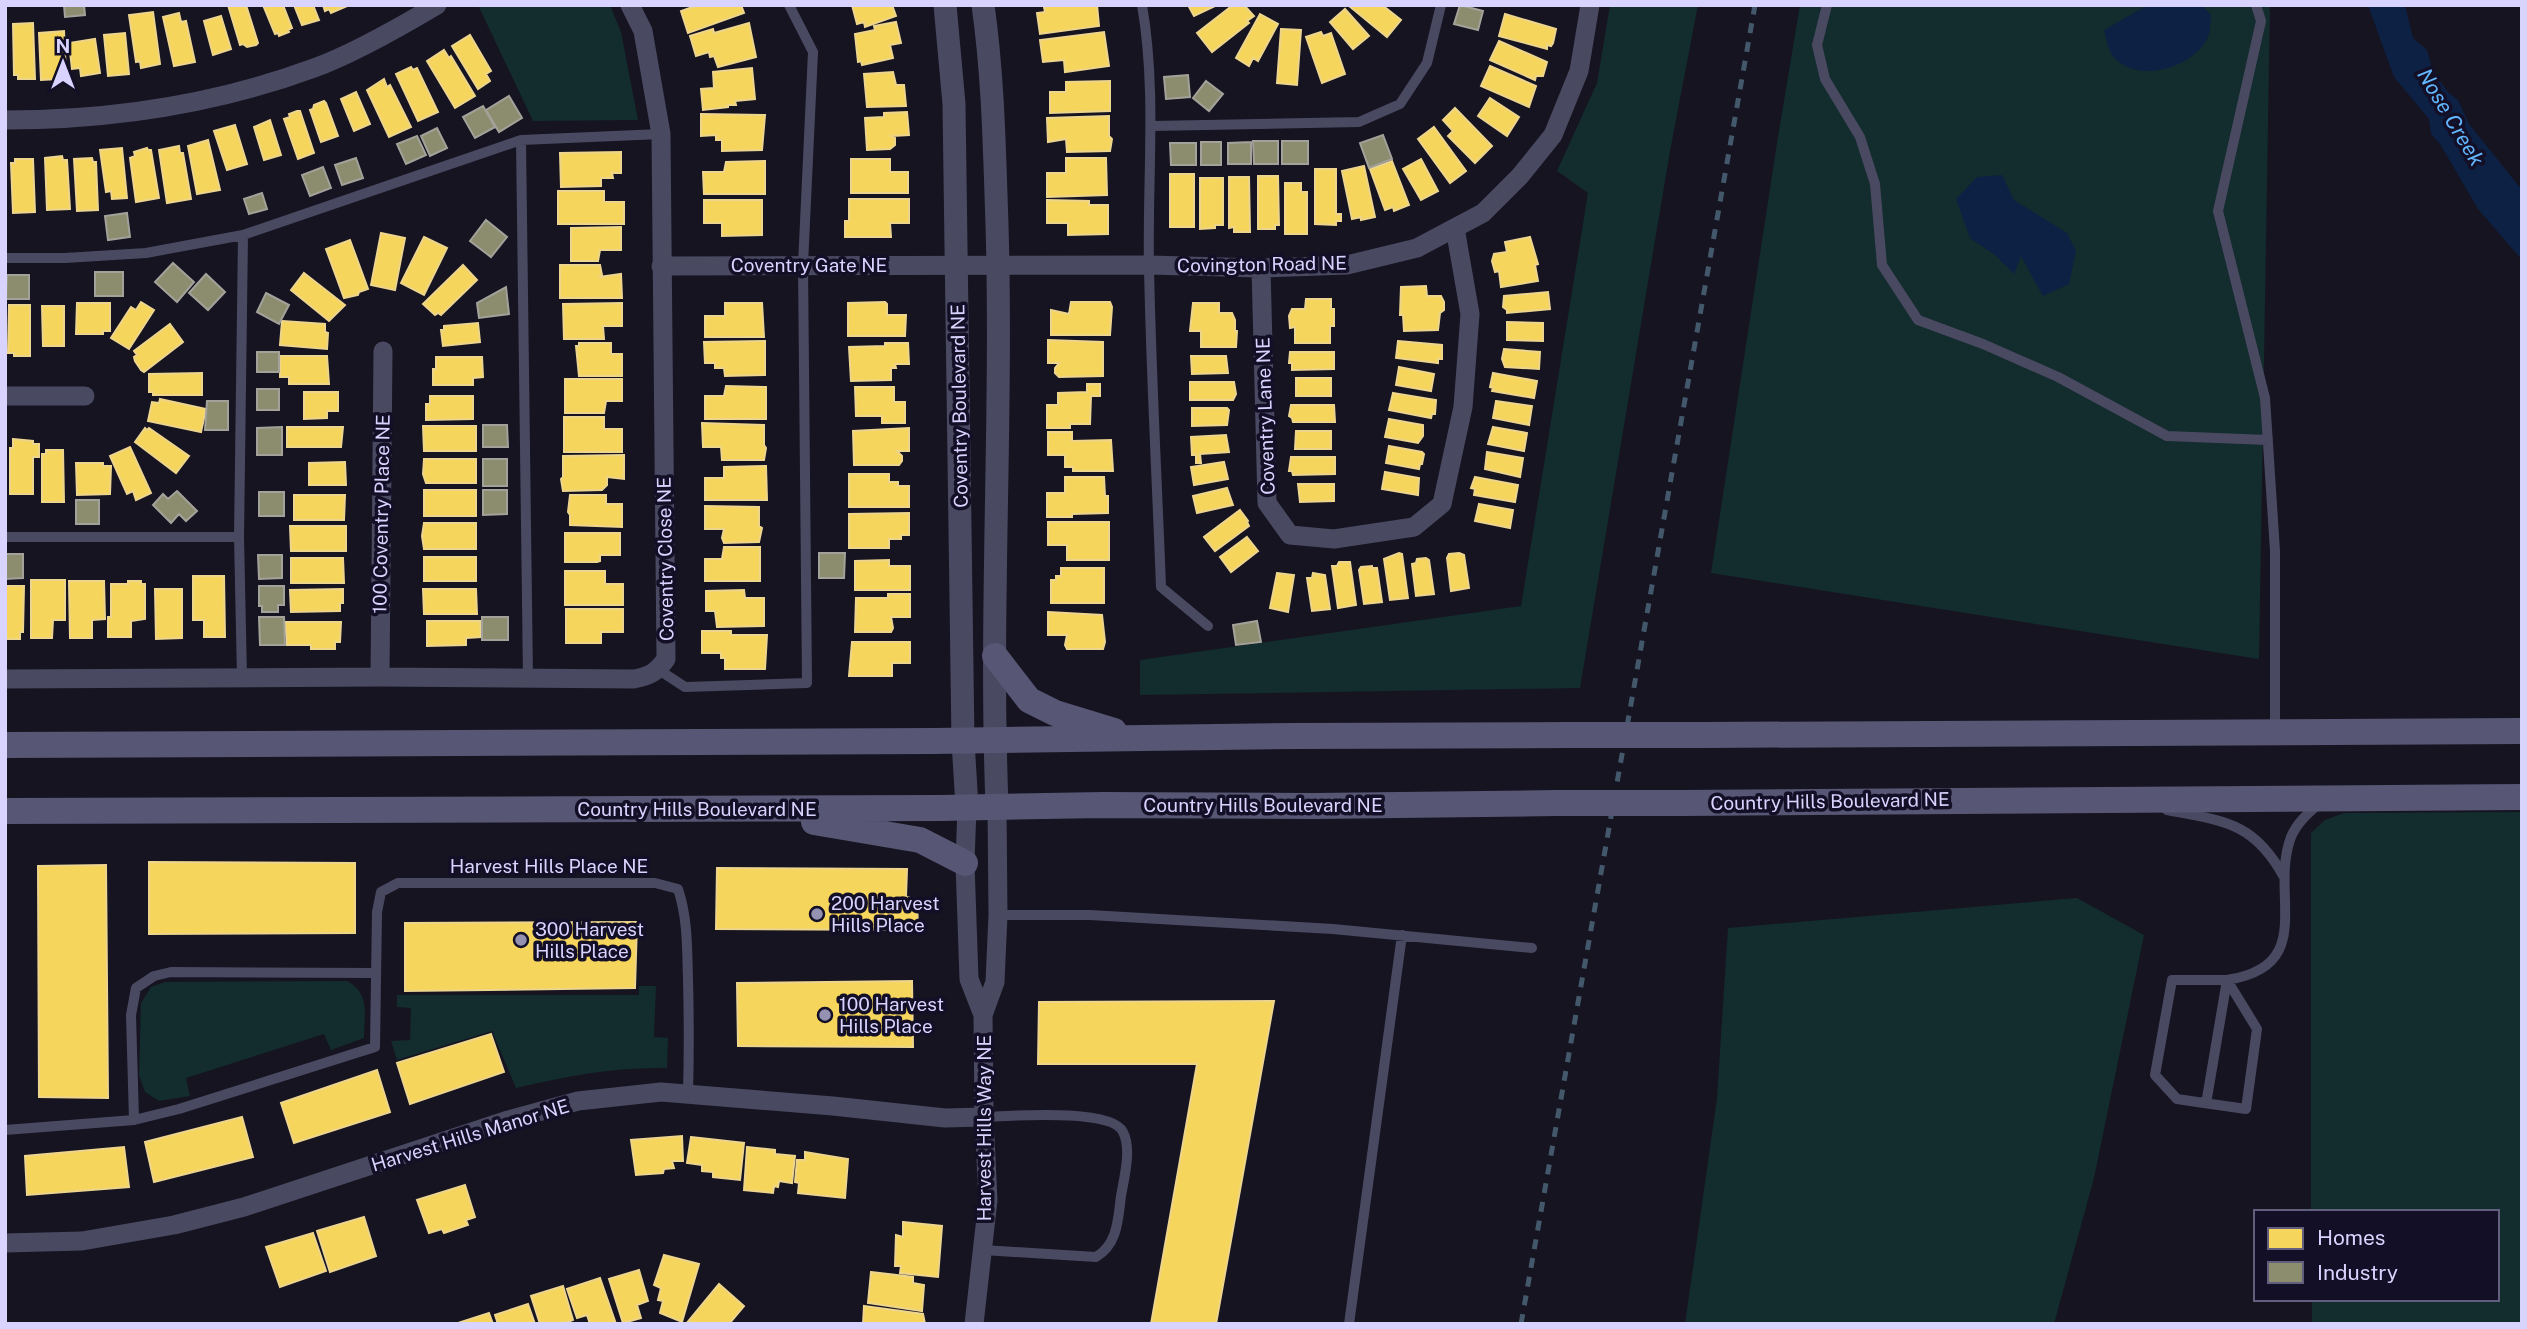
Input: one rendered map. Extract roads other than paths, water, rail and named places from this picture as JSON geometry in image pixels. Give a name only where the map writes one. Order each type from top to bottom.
[{"type":"main road","points":[[995,656],[1029,700],[1055,713],[1139,739]]},
{"type":"main road","points":[[5,745],[2522,731]]},
{"type":"main road","name":"Country Hills Boulevard NE","points":[[5,811],[997,805],[1314,806],[2522,797]]},
{"type":"main road","points":[[723,808],[868,829],[920,840],[965,863]]},
{"type":"street","points":[[5,120],[60,120],[148,110],[242,90],[315,68],[405,24],[437,5]]},
{"type":"street","name":"Coventry Close NE","points":[[5,679],[634,679],[650,676],[659,670],[666,659],[661,134],[643,31],[630,5]]},
{"type":"street","name":"Coventry Boulevard NE","points":[[945,5],[954,104],[963,741],[967,807]]},
{"type":"street","name":"Coventry Boulevard NE","points":[[983,5],[991,65],[999,266],[994,740],[997,805]]},
{"type":"street","name":"Covington Road NE","points":[[958,265],[1261,268],[1346,265],[1417,248],[1483,213],[1520,176],[1553,135],[1579,71],[1590,5]]},
{"type":"street","name":"Coventry Lane NE","points":[[1261,268],[1267,503],[1290,535],[1334,539],[1414,527],[1442,504],[1463,407],[1470,314],[1455,228]]},
{"type":"street","name":"Coventry Gate NE","points":[[661,266],[958,265]]},
{"type":"street","name":"100 Coventry Place NE","points":[[380,677],[383,351]]},
{"type":"street","points":[[5,396],[85,396]]},
{"type":"street","name":"Harvest Hills Way NE","points":[[974,1324],[988,1200],[983,1015],[995,982],[998,915],[997,805]]},
{"type":"street","name":"Harvest Hills Way NE","points":[[967,807],[965,863],[969,979],[983,1015]]},
{"type":"street","name":"Harvest Hills Manor NE","points":[[5,1243],[82,1241],[174,1225],[244,1207],[505,1121],[578,1101],[661,1092],[945,1118],[984,1116]]},
{"type":"lane","points":[[659,670],[685,687],[807,683],[803,265],[813,52],[789,5]]},
{"type":"lane","points":[[1142,5],[1146,26],[1152,126],[1149,265],[1161,587],[1208,626]]},
{"type":"lane","points":[[1152,126],[1359,122],[1400,104],[1427,63],[1441,5]]},
{"type":"lane","points":[[1827,5],[1818,45],[1825,79],[1860,137],[1875,184],[1882,265],[1918,320],[2058,376],[2167,436],[2268,440]]},
{"type":"lane","points":[[2256,5],[2261,21],[2218,211],[2265,398],[2275,551],[2275,732]]},
{"type":"lane","points":[[5,258],[65,258],[146,253],[243,235],[521,140],[661,134]]},
{"type":"lane","points":[[521,140],[528,678]]},
{"type":"lane","points":[[242,677],[239,537],[243,235]]},
{"type":"lane","points":[[5,537],[239,537]]},
{"type":"lane","points":[[2227,979],[2257,1029],[2246,1109],[2177,1099],[2155,1075],[2172,979],[2251,976],[2269,965],[2282,945],[2286,916],[2286,855],[2292,836],[2300,822],[2327,798]]},
{"type":"lane","points":[[2105,799],[2222,821],[2244,830],[2261,842],[2284,878]]},
{"type":"lane","name":"Harvest Hills Place NE","points":[[376,973],[380,892],[398,883],[655,883],[678,889],[685,913],[688,956],[688,1094]]},
{"type":"lane","points":[[998,915],[1104,916],[1333,929],[1532,948]]},
{"type":"lane","points":[[1349,1324],[1402,936]]},
{"type":"lane","points":[[5,1130],[134,1120],[179,1109],[375,1047],[376,973],[171,972],[153,976],[136,988],[131,1015],[134,1120]]},
{"type":"lane","points":[[2204,1103],[2227,979]]},
{"type":"lane","points":[[983,1250],[1096,1257],[1107,1250],[1117,1224],[1126,1147],[1124,1133],[1116,1122],[1094,1116],[984,1116]]},
{"type":"water","points":[[2148,5],[2202,5],[2211,15],[2209,35],[2201,48],[2178,64],[2164,69],[2136,70],[2123,65],[2111,53],[2104,30]]},
{"type":"water","name":"Nose Creek","points":[[2368,5],[2405,5],[2413,38],[2427,50],[2433,72],[2448,92],[2458,100],[2469,124],[2522,190],[2522,260],[2478,209],[2440,144],[2431,134],[2429,119],[2394,77]]},
{"type":"water","points":[[2002,175],[2014,200],[2067,233],[2076,251],[2069,284],[2043,296],[2021,256],[2014,274],[1995,255],[1970,238],[1956,199],[1977,177]]},
{"type":"railway","points":[[1521,1324],[1755,5]]},
{"type":"place","name":"200 Harvest Hills Place","points":[[817,914]]},
{"type":"place","name":"300 Harvest Hills Place","points":[[521,940]]},
{"type":"place","name":"100 Harvest Hills Place","points":[[825,1015]]}]
